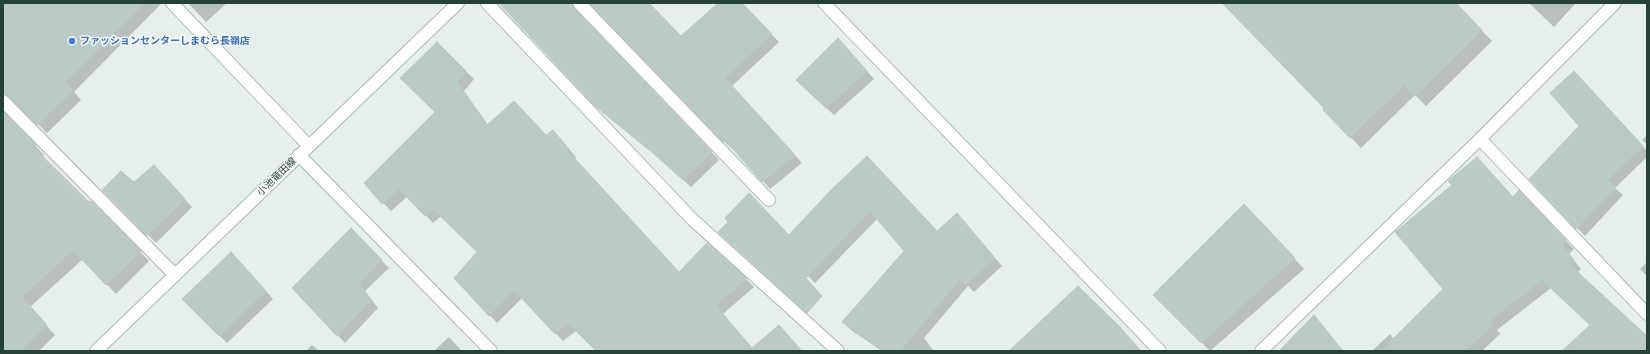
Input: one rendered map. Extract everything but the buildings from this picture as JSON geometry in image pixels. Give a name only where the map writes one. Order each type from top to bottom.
[{"type":"street","points":[[172,3],[309,146]]},
{"type":"street","name":"小池竜田線","points":[[96,351],[458,3]]},
{"type":"street","points":[[487,3],[692,219],[838,351]]},
{"type":"street","points":[[579,3],[769,200]]},
{"type":"street","points":[[824,3],[1160,351]]},
{"type":"street","points":[[1261,351],[1480,139],[1615,3]]},
{"type":"street","points":[[3,101],[175,275]]},
{"type":"street","points":[[1480,139],[1647,314]]},
{"type":"street","points":[[300,156],[491,351]]},
{"type":"place","name":"ファッションセンターしまむら長嶺店","points":[[72,41]]}]
